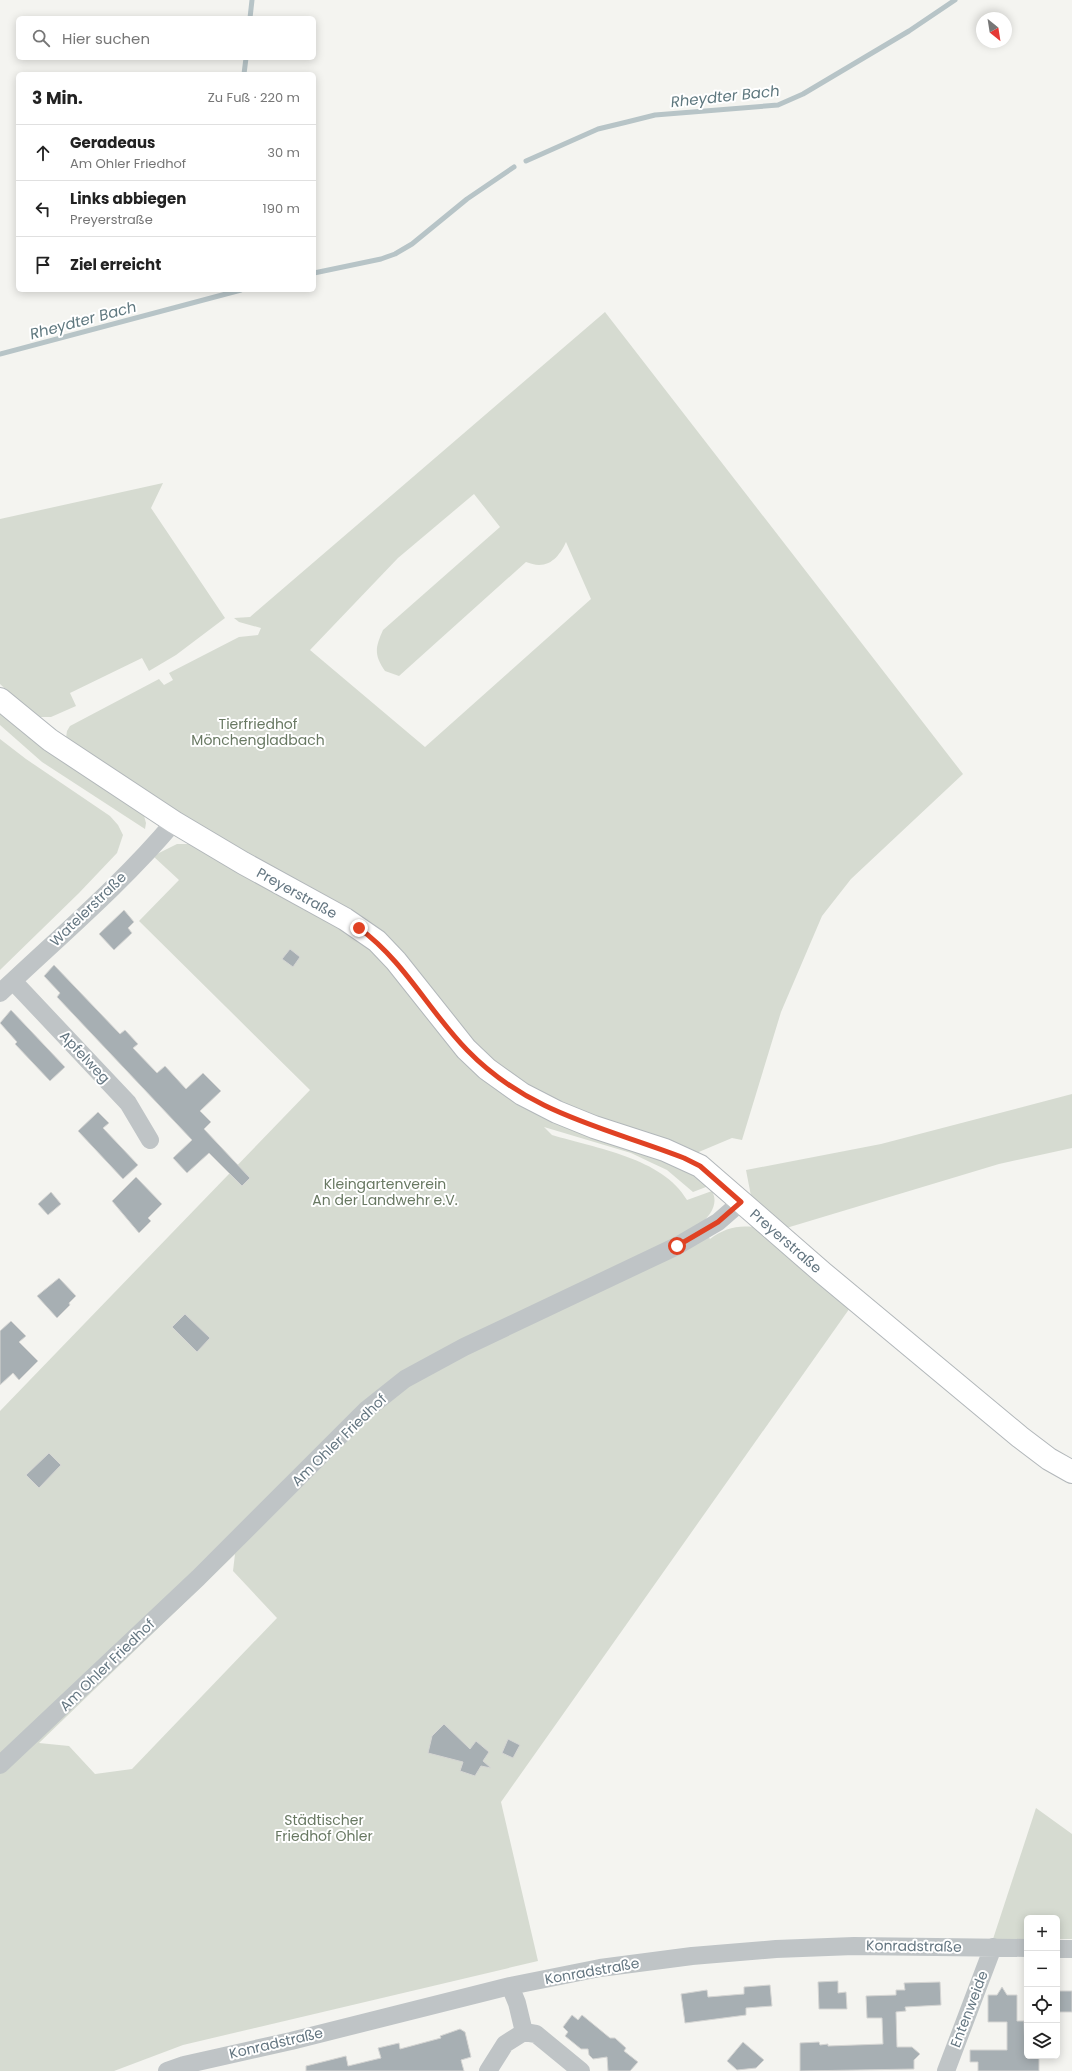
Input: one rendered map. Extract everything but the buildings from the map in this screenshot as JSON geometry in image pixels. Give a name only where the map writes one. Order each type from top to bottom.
[{"type":"main road","name":"Preyerstraße","points":[[0,699],[50,740],[174,822],[243,863],[345,919],[377,941],[405,972],[466,1049],[487,1069],[522,1094],[564,1115],[684,1158],[700,1166],[823,1273],[1020,1437],[1049,1459],[1072,1472]]},
{"type":"street","name":"Watelerstraße","points":[[6,987],[157,842],[174,822]]},
{"type":"street","name":"Apfelweg","points":[[6,987],[128,1103],[150,1140]]},
{"type":"street","name":"Am Ohler Friedhof","points":[[0,1765],[198,1578],[366,1410],[405,1379],[464,1347],[677,1246],[718,1222],[741,1202]]},
{"type":"street","name":"Konradstraße","points":[[167,2071],[184,2065],[291,2041],[510,1986],[600,1968],[692,1956],[768,1949],[854,1946],[1024,1948]]},
{"type":"street","name":"Entenweide","points":[[946,2071],[993,1947]]},
{"type":"street","points":[[1060,1948],[1072,1949]]},
{"type":"street","points":[[510,1986],[517,2003],[524,2032]]},
{"type":"street","points":[[488,2071],[505,2044],[524,2032],[536,2034],[581,2071]]},
{"type":"green space","name":"Tierfriedhof Mönchengladbach","points":[[605,312],[963,774],[851,879],[822,916],[781,1012],[742,1140],[732,1138],[694,1154],[548,1098],[498,1065],[476,1046],[410,966],[265,865],[167,805],[66,738],[67,731],[70,726],[159,679],[164,685],[173,680],[169,673],[239,637],[258,635],[261,628],[239,622],[234,618],[250,617]],"holes":[[[474,494],[500,527],[383,630],[378,642],[377,656],[385,671],[399,676],[526,562],[539,565],[548,563],[556,558],[566,542],[591,599],[425,747],[310,650],[398,558]]]},
{"type":"green space","points":[[163,483],[151,508],[225,618],[176,655],[149,671],[142,658],[70,693],[76,706],[51,717],[36,717],[0,684],[0,519]]},
{"type":"green space","points":[[0,710],[143,812],[146,823],[145,829],[42,762],[0,725]]},
{"type":"green space","points":[[0,739],[26,759],[110,816],[118,825],[123,835],[117,853],[79,893],[0,970]]},
{"type":"green space","points":[[177,844],[189,844],[282,892],[373,948],[467,1062],[676,1162],[708,1184],[706,1187],[693,1192],[667,1170],[631,1153],[544,1127],[552,1135],[607,1150],[645,1164],[662,1174],[676,1186],[687,1200],[712,1191],[714,1196],[714,1205],[708,1217],[701,1224],[710,1239],[730,1228],[753,1227],[852,1305],[501,1802],[538,1961],[183,2045],[114,2071],[0,2071],[0,1411],[310,1090],[139,921],[179,880],[153,856]],"holes":[[[235,1554],[233,1571],[277,1618],[132,1769],[95,1774],[69,1746],[39,1743]]]},
{"type":"green space","points":[[1072,1094],[1072,1148],[999,1164],[783,1229],[751,1196],[746,1170],[881,1144]]},
{"type":"green space","points":[[1036,1808],[1072,1834],[1072,1939],[1060,1939],[1060,1915],[1024,1915],[1024,1939],[993,1939]]},
{"type":"waterway","points":[[250,16],[252,0]]},
{"type":"waterway","name":"Rheydter Bach","points":[[526,161],[598,129],[655,115],[778,105],[803,94],[909,31],[955,0]]},
{"type":"waterway","points":[[244,72],[246,60]]},
{"type":"waterway","name":"Rheydter Bach","points":[[316,273],[381,259],[395,254],[412,244],[467,199],[514,167]]},
{"type":"waterway","name":"Rheydter Bach","points":[[0,354],[233,292]]},
{"type":"route","points":[[359,928],[377,941],[396,961],[439,1017],[466,1049],[487,1069],[522,1094],[557,1112],[594,1127],[665,1150],[700,1166],[741,1202],[718,1222],[677,1246]]},
{"type":"park label","name":"Kleingartenverein An der Landwehr e.V.","points":[[385,1192]]},
{"type":"park label","name":"Städtischer Friedhof Ohler","points":[[324,1828]]}]
